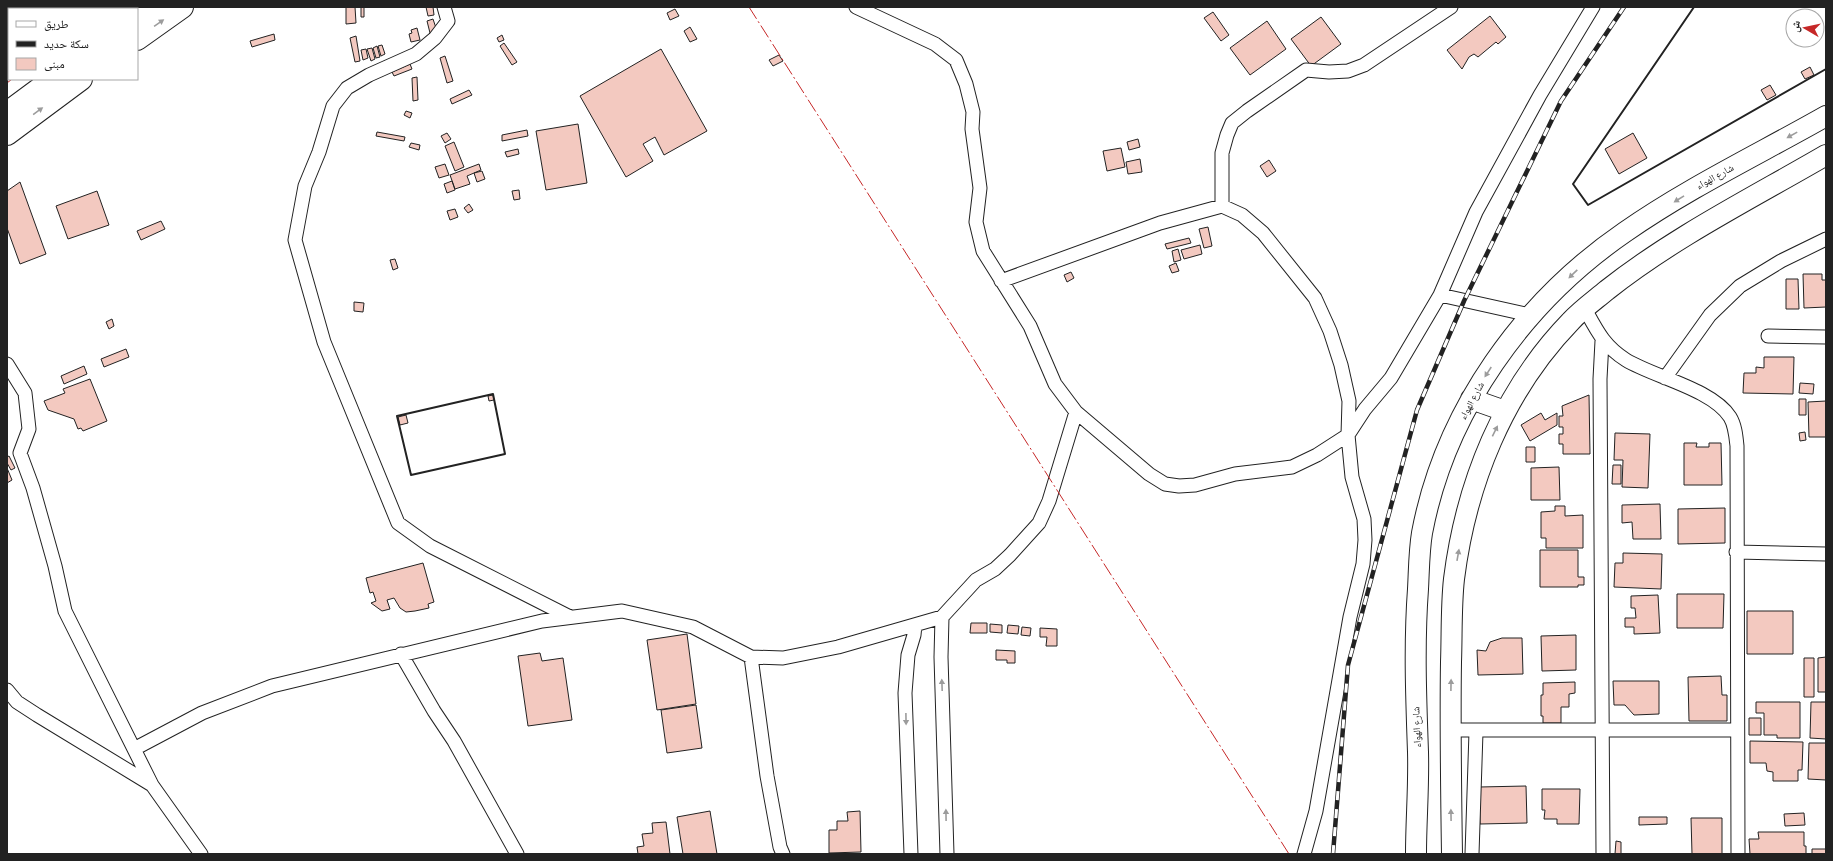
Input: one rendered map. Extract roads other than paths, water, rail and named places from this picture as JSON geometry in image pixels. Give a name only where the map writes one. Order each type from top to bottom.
[{"type":"highway","points":[[138,17],[152,7]]},
{"type":"highway","points":[[138,38],[182,7]]},
{"type":"highway","points":[[7,113],[52,80]]},
{"type":"highway","points":[[7,134],[80,80]]},
{"type":"main road","name":"شارع الهواء","points":[[1416,854],[1418,754],[1416,623],[1422,535],[1441,466],[1471,399],[1504,347],[1530,315],[1583,264],[1624,233],[1700,185],[1826,116]]},
{"type":"main road","points":[[1452,854],[1450,730],[1454,580],[1460,544],[1473,489],[1493,436],[1506,410],[1526,376],[1571,321],[1635,268],[1686,236],[1826,155]]},
{"type":"main road","points":[[1471,399],[1506,410]]},
{"type":"street","points":[[444,7],[448,21],[436,38],[416,54],[369,75],[347,88],[333,106],[319,152],[305,186],[295,240],[324,342],[398,523],[430,546],[570,617]]},
{"type":"street","points":[[856,7],[935,44],[956,60],[966,84],[973,112],[972,129],[980,188],[976,222],[982,251],[1030,326],[1055,384],[1076,412],[1149,474],[1165,484],[1179,486],[1195,485],[1235,474],[1292,467],[1317,455],[1348,435],[1365,409],[1391,378],[1440,295],[1476,212],[1540,95],[1593,7]]},
{"type":"street","points":[[1222,206],[1222,154],[1232,123],[1306,70],[1329,72],[1348,71],[1364,65],[1452,7]]},
{"type":"street","points":[[1001,282],[1160,223],[1222,206],[1242,215],[1263,233],[1315,298],[1330,332],[1341,365],[1349,401],[1348,435],[1352,477],[1364,519],[1365,540],[1363,564],[1350,617],[1316,811],[1304,854]]},
{"type":"street","points":[[1665,378],[1710,315],[1740,286],[1781,261],[1826,238]]},
{"type":"street","points":[[1440,295],[1530,315]]},
{"type":"street","points":[[1584,309],[1602,341],[1627,360],[1717,402],[1730,417],[1734,426],[1737,446],[1736,552],[1738,854]]},
{"type":"street","points":[[1768,336],[1826,337]]},
{"type":"street","points":[[1602,341],[1600,379],[1601,731],[1603,854]]},
{"type":"street","points":[[7,364],[25,393],[30,430],[20,453],[34,488],[55,566],[65,611],[152,785],[201,854]]},
{"type":"street","points":[[134,749],[202,713],[272,686],[542,621],[622,611],[693,627],[751,657],[783,658],[838,647],[942,617],[976,580],[995,569],[1005,560],[1027,538],[1039,523],[1051,494],[1076,412]]},
{"type":"street","points":[[1736,552],[1826,554]]},
{"type":"street","points":[[942,617],[941,657],[947,854]]},
{"type":"street","points":[[911,854],[906,693],[908,656],[914,636],[915,625]]},
{"type":"street","points":[[401,654],[454,741],[517,854]]},
{"type":"street","points":[[751,657],[767,776],[780,847],[783,854]]},
{"type":"street","points":[[7,690],[17,702],[30,711],[152,785]]},
{"type":"street","points":[[1450,730],[1476,732],[1737,730]]},
{"type":"street","points":[[1472,854],[1476,732]]},
{"type":"railway","points":[[1333,854],[1348,665],[1417,410],[1464,301],[1561,101],[1624,7]]}]
